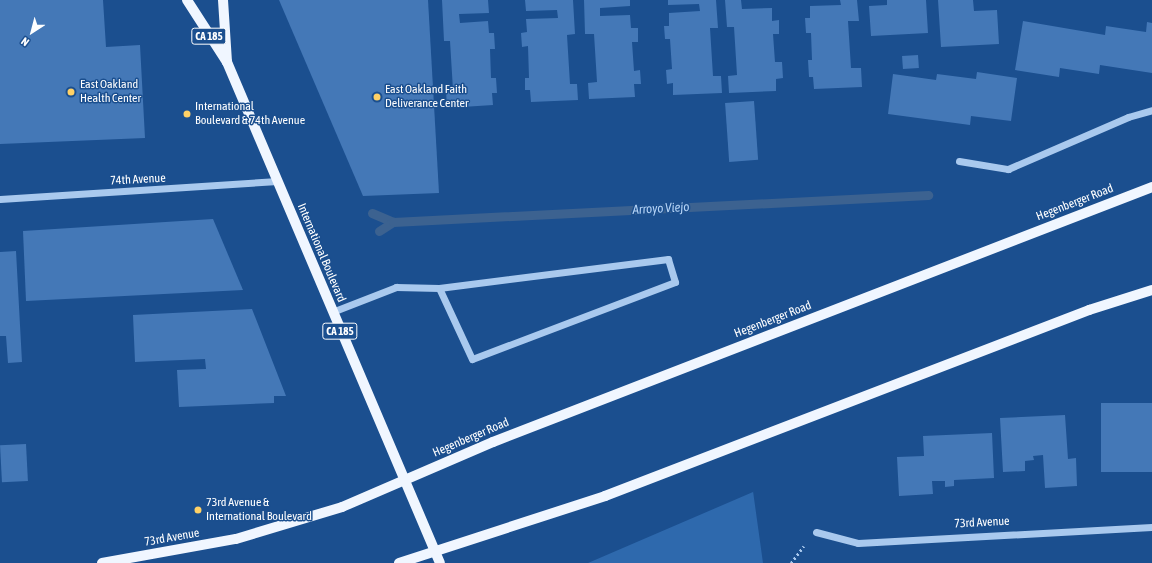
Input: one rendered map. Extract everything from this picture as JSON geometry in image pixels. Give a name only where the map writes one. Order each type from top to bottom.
[{"type":"main road","name":"International Boulevard","points":[[187,0],[227,62],[440,563]]},
{"type":"main road","name":"International Boulevard","points":[[223,0],[227,62]]},
{"type":"main road","name":"Hegenberger Road","points":[[404,481],[493,442],[1152,187]]},
{"type":"main road","points":[[399,563],[605,496],[1089,310],[1152,290]]},
{"type":"main road","name":"73rd Avenue","points":[[102,563],[204,546],[271,530],[342,507],[404,481]]},
{"type":"street","points":[[959,161],[1008,169],[1128,117],[1152,110]]},
{"type":"street","name":"74th Avenue","points":[[0,199],[277,181]]},
{"type":"street","points":[[332,312],[396,287],[440,288],[668,259],[675,282],[472,359],[440,288]]},
{"type":"street","name":"73rd Avenue","points":[[816,532],[858,543],[1152,527]]},
{"type":"shaded area","points":[[753,492],[763,563],[588,563]]},
{"type":"building","name":"East Oakland Health Center","points":[[0,0],[103,0],[106,47],[140,45],[145,138],[0,144]]},
{"type":"building","name":"East Oakland Faith Deliverance Center","points":[[279,0],[428,0],[439,193],[363,196]]},
{"type":"building","points":[[442,0],[488,0],[489,13],[459,14],[460,23],[488,21],[489,33],[494,33],[495,49],[490,49],[491,78],[496,78],[497,93],[492,93],[493,105],[447,108],[446,90],[453,90],[450,41],[444,41]]},
{"type":"building","points":[[525,0],[573,0],[575,34],[567,35],[570,84],[577,84],[578,100],[531,102],[530,90],[525,90],[525,78],[529,78],[528,46],[522,47],[521,33],[527,32],[526,19],[558,18],[557,10],[526,11]]},
{"type":"building","points":[[584,0],[630,0],[630,6],[600,8],[600,16],[630,15],[631,28],[638,28],[638,42],[632,42],[634,71],[640,70],[641,84],[634,84],[635,97],[589,99],[588,83],[597,82],[594,34],[585,34]]},
{"type":"building","points":[[668,0],[716,0],[718,28],[710,28],[713,76],[721,76],[722,93],[673,95],[673,83],[667,84],[666,70],[672,69],[670,39],[665,39],[664,26],[669,26],[669,13],[700,11],[699,4],[668,5]]},
{"type":"building","points":[[725,0],[741,0],[742,9],[772,8],[772,21],[779,20],[779,34],[773,34],[775,62],[782,62],[783,78],[776,79],[776,91],[729,93],[728,76],[737,75],[734,27],[727,27]]},
{"type":"building","points":[[840,0],[857,0],[859,21],[848,21],[851,68],[861,68],[862,87],[814,89],[813,77],[809,77],[808,60],[812,60],[811,33],[806,33],[805,18],[810,18],[810,6],[841,5]]},
{"type":"building","points":[[887,0],[926,0],[928,33],[871,36],[869,6],[887,5]]},
{"type":"building","points":[[938,0],[973,0],[974,11],[997,10],[999,44],[941,47]]},
{"type":"building","points":[[1023,21],[1105,35],[1106,26],[1146,32],[1147,22],[1152,23],[1152,73],[1100,65],[1099,74],[1060,68],[1059,77],[1015,70]]},
{"type":"building","points":[[918,55],[919,68],[903,69],[902,56]]},
{"type":"building","points":[[977,72],[1017,78],[1011,121],[971,116],[970,125],[888,114],[893,74],[936,80],[937,74],[976,79]]},
{"type":"building","points":[[754,101],[758,160],[729,162],[725,103]]},
{"type":"building","points":[[213,219],[243,290],[26,301],[23,231]]},
{"type":"building","points":[[16,251],[22,362],[8,363],[6,336],[0,336],[0,252]]},
{"type":"building","points":[[252,309],[286,396],[274,396],[274,403],[179,407],[177,370],[206,369],[205,359],[135,362],[133,315]]},
{"type":"building","points":[[1101,403],[1152,403],[1152,472],[1101,472]]},
{"type":"building","points":[[1065,415],[1068,459],[1076,458],[1077,486],[1045,488],[1043,455],[1033,456],[1034,460],[1025,461],[1025,471],[1003,472],[1000,418]]},
{"type":"building","points":[[992,433],[994,478],[954,480],[954,486],[945,487],[945,481],[932,481],[933,494],[899,496],[897,457],[924,456],[923,436]]},
{"type":"building","points":[[26,444],[28,481],[2,482],[0,445]]},
{"type":"waterway","name":"Arroyo Viejo","points":[[379,231],[393,222],[928,195]]},
{"type":"waterway","name":"Arroyo Viejo","points":[[372,213],[393,222]]},
{"type":"place","name":"East Oakland Health Center","points":[[71,92]]},
{"type":"place","name":"East Oakland Faith Deliverance Center","points":[[377,97]]},
{"type":"place","name":"International Boulevard & 74th Avenue","points":[[187,114]]},
{"type":"place","name":"73rd Avenue & International Boulevard","points":[[198,510]]}]
